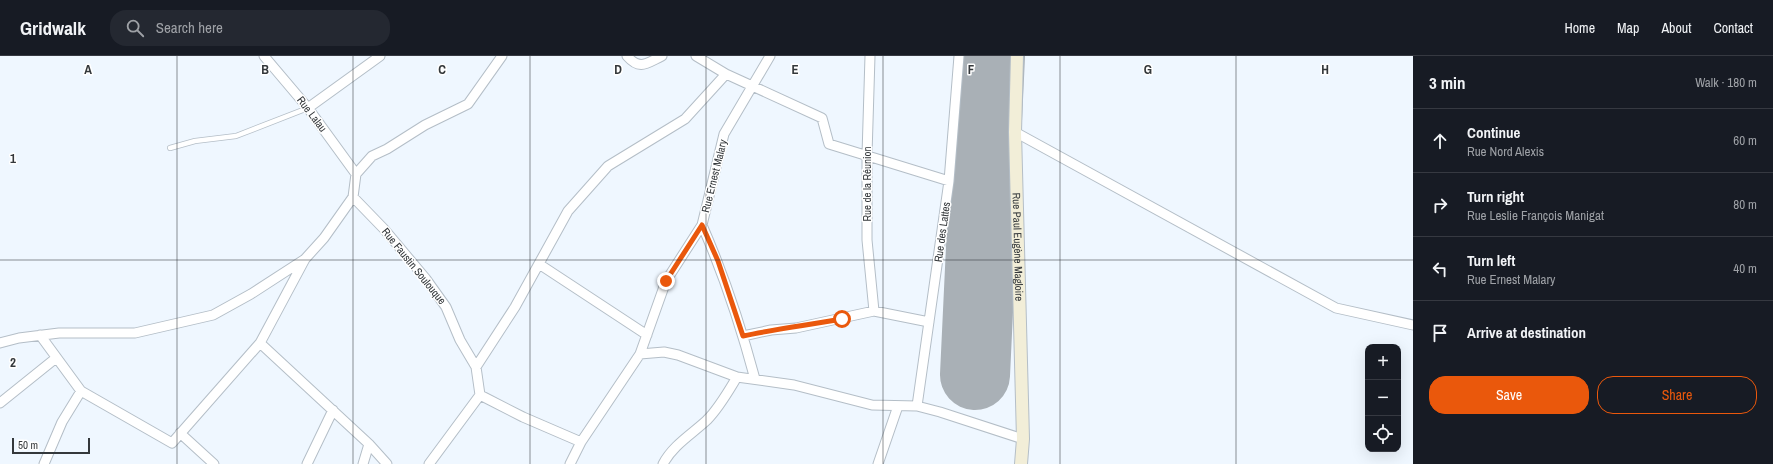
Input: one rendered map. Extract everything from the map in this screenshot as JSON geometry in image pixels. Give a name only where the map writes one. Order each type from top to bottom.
[{"type":"main road","name":"Rue Paul Eugène Magloire","points":[[1017,56],[1015,132],[1023,439],[1021,464]]},
{"type":"street","name":"Rue Lalau","points":[[264,56],[308,108],[356,174]]},
{"type":"street","points":[[308,108],[380,56]]},
{"type":"street","points":[[0,343],[19,338],[59,334],[135,333],[213,315],[251,294],[304,259],[324,238],[353,197],[356,174],[372,156],[387,150],[425,125],[468,104],[502,56]]},
{"type":"street","points":[[627,56],[638,65],[643,65],[662,56]]},
{"type":"street","points":[[696,56],[726,74],[822,118],[829,144],[950,181]]},
{"type":"street","name":"Rue Ernest Malary","points":[[570,464],[581,442],[640,354],[666,281],[702,225],[724,134],[770,56]]},
{"type":"street","name":"Rue de la Réunion","points":[[870,56],[867,155],[867,240],[874,311]]},
{"type":"street","name":"Rue des Lattes","points":[[917,406],[950,181],[959,56]]},
{"type":"street","points":[[476,367],[515,307],[568,211],[608,166],[685,119],[726,74]]},
{"type":"street","points":[[1015,132],[1336,308],[1413,325]]},
{"type":"street","name":"Rue Faustin Soulouque","points":[[353,197],[384,229],[426,279],[446,307],[460,340],[476,367],[480,396]]},
{"type":"street","points":[[702,225],[718,261],[743,336],[755,379]]},
{"type":"street","points":[[40,336],[81,391],[172,443],[260,343],[304,259]]},
{"type":"street","points":[[539,264],[647,335]]},
{"type":"street","points":[[743,336],[772,330],[796,328],[874,311],[929,322]]},
{"type":"street","points":[[260,343],[369,444],[387,464]]},
{"type":"street","points":[[640,354],[664,352],[671,353],[737,377],[794,385],[872,405],[917,406],[1023,439]]},
{"type":"street","points":[[0,403],[56,358]]},
{"type":"street","points":[[663,464],[675,448],[719,406],[737,377]]},
{"type":"street","points":[[44,464],[62,422],[81,391]]},
{"type":"street","points":[[429,464],[480,396],[523,417],[581,442]]},
{"type":"street","points":[[878,464],[898,406]]},
{"type":"street","points":[[307,464],[333,410]]},
{"type":"street","points":[[180,434],[214,464]]},
{"type":"street","points":[[363,464],[369,444]]},
{"type":"lane","points":[[170,148],[195,141],[236,136],[308,108]]},
{"type":"runway","points":[[975,375],[990,56]]},
{"type":"route","points":[[666,281],[702,225],[718,261],[729,298],[743,336],[842,319]]}]
